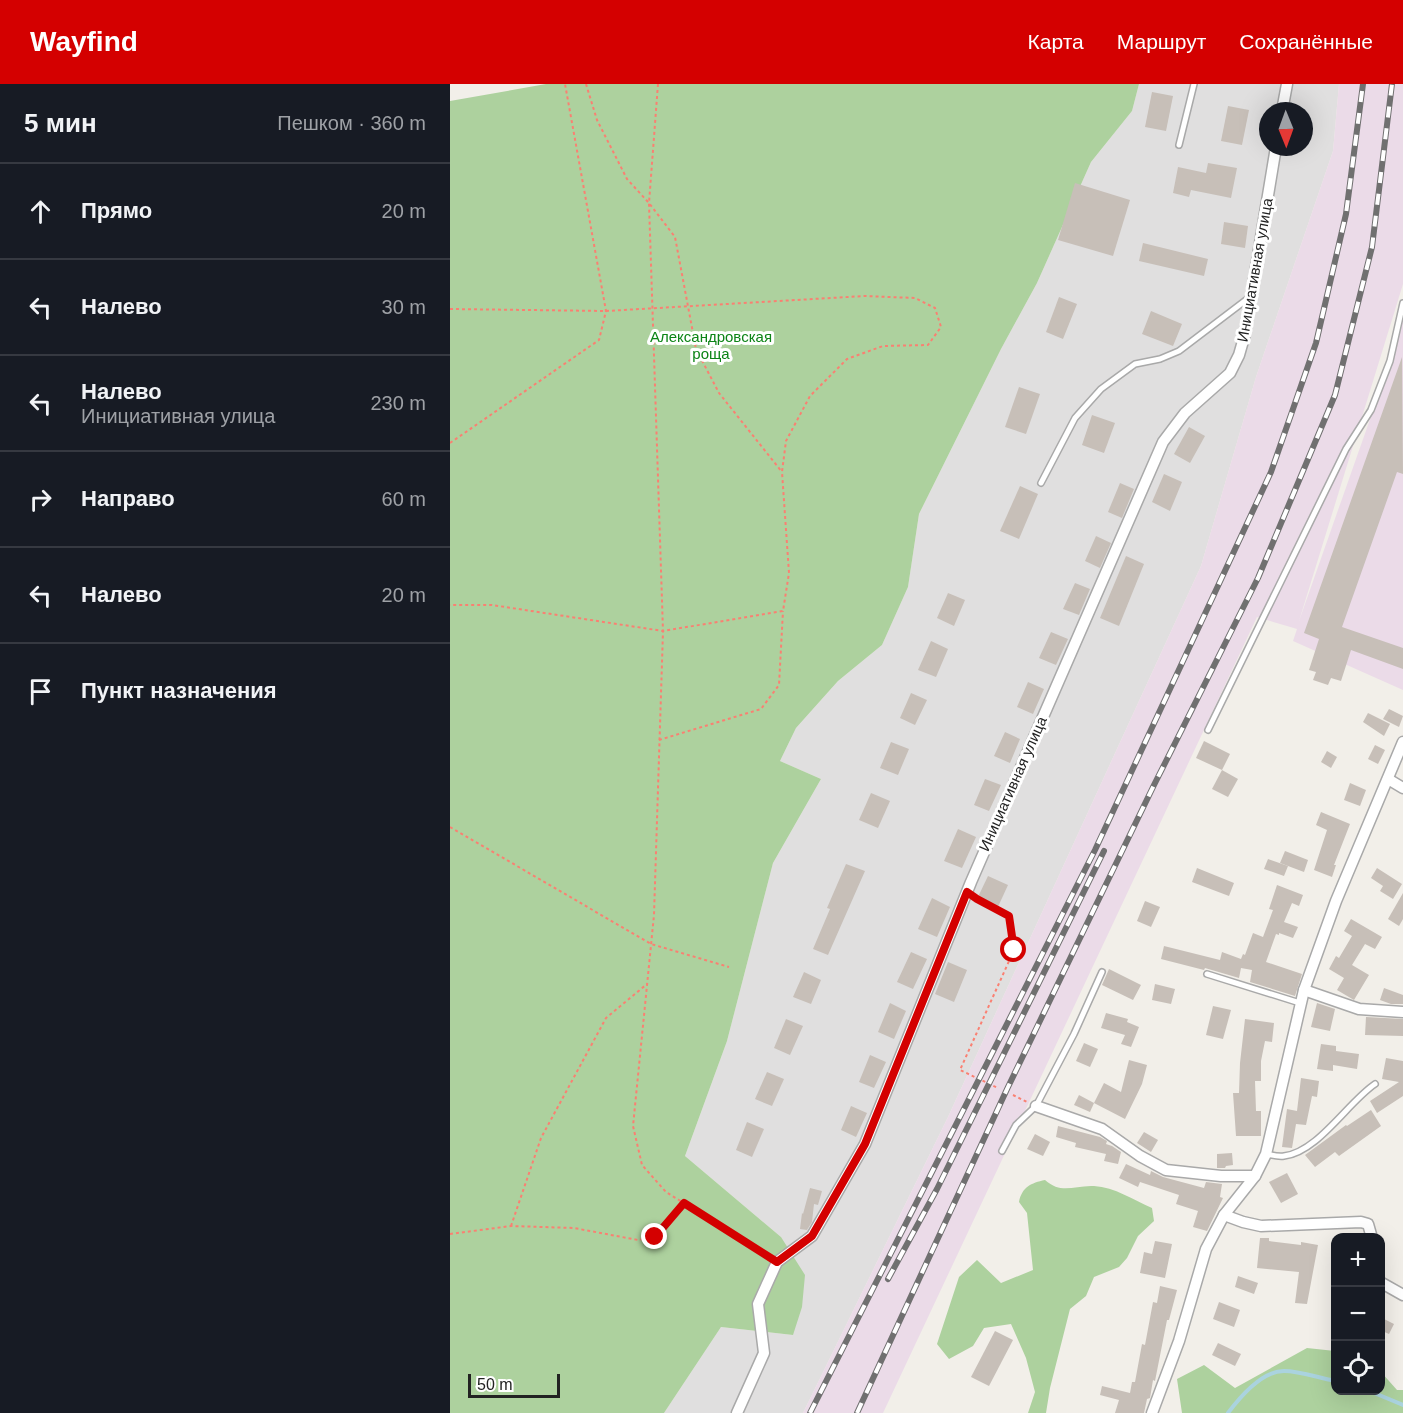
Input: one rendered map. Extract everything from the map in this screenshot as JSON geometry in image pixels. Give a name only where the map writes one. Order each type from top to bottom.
[{"type":"street","points":[[1284,102],[1287,84]]},
{"type":"street","name":"Инициативная улица","points":[[737,1413],[764,1353],[758,1304],[777,1262],[812,1236],[865,1144],[967,892],[1163,442],[1185,413],[1230,373],[1239,355],[1274,156]]},
{"type":"street","points":[[1152,1413],[1179,1341],[1206,1249],[1224,1215],[1255,1176],[1266,1154],[1304,990],[1336,901],[1403,742]]},
{"type":"street","points":[[1388,779],[1403,788]]},
{"type":"street","points":[[1304,990],[1359,1008],[1403,1012]]},
{"type":"street","points":[[1036,1106],[1102,1129],[1140,1156],[1166,1170],[1221,1176],[1255,1176]]},
{"type":"street","points":[[1224,1215],[1261,1226],[1361,1222],[1368,1224],[1371,1233]]},
{"type":"street","points":[[1385,1285],[1403,1295]]},
{"type":"lane","points":[[1179,145],[1194,84]]},
{"type":"lane","points":[[1041,483],[1076,418],[1101,389],[1135,364],[1160,359],[1179,351],[1251,296]]},
{"type":"lane","points":[[1208,730],[1346,449],[1371,410],[1389,361],[1403,303]]},
{"type":"lane","points":[[1002,1151],[1016,1125],[1036,1106],[1074,1034],[1102,972]]},
{"type":"lane","points":[[1207,974],[1300,1004]]},
{"type":"lane","points":[[1266,1154],[1281,1157],[1292,1155],[1304,1148],[1341,1118],[1364,1091],[1375,1084]]},
{"type":"path","points":[[450,443],[599,340],[606,311],[565,84]]},
{"type":"path","points":[[586,84],[597,120],[627,179],[650,203],[675,237],[696,349],[719,393],[782,472]]},
{"type":"path","points":[[658,84],[650,203],[663,631],[654,915],[633,1126],[642,1165],[666,1192],[777,1262]]},
{"type":"path","points":[[450,309],[606,311],[865,296],[915,298],[935,308],[941,327],[928,345],[883,346],[847,359],[810,396],[786,441],[782,472],[789,573],[783,611],[779,685],[761,708],[659,741]]},
{"type":"path","points":[[450,605],[492,605],[663,631],[783,611]]},
{"type":"path","points":[[450,827],[651,944],[729,967]]},
{"type":"path","points":[[967,892],[1009,916],[1014,950],[960,1070],[998,1088]]},
{"type":"path","points":[[511,1226],[541,1138],[606,1018],[647,984]]},
{"type":"path","points":[[1013,1095],[1036,1106]]},
{"type":"path","points":[[450,1234],[511,1226],[574,1228],[638,1240],[655,1237],[684,1203]]},
{"type":"shaded area","points":[[1139,84],[1339,84],[1333,151],[1256,377],[1201,566],[948,1117],[803,1413],[664,1413],[721,1327],[793,1335],[781,1237],[685,1156],[727,1041],[773,863],[821,779],[780,761],[796,728],[838,681],[882,645],[908,587],[919,514],[1001,349],[1037,283],[1091,162],[1132,111]]},
{"type":"shaded area","points":[[1339,84],[1403,84],[1403,284],[1299,621],[1381,388],[1403,305],[1403,690],[1293,641],[1297,629],[1257,617],[883,1413],[803,1413],[948,1117],[1201,566],[1256,377],[1333,151]]},
{"type":"green space","name":"Александровская роща","points":[[546,84],[1139,84],[1132,111],[1091,162],[1037,283],[1001,349],[919,514],[908,587],[882,645],[838,681],[796,728],[780,761],[821,779],[773,863],[727,1041],[685,1156],[781,1237],[805,1275],[802,1307],[793,1335],[721,1327],[664,1413],[450,1413],[450,101]]},
{"type":"green space","points":[[1045,1180],[1051,1185],[1063,1188],[1094,1186],[1117,1191],[1152,1208],[1154,1221],[1138,1236],[1127,1258],[1119,1267],[1094,1277],[1086,1296],[1070,1309],[1046,1413],[1028,1413],[1035,1392],[1026,1358],[1011,1324],[984,1328],[973,1346],[949,1359],[937,1344],[959,1277],[977,1260],[1001,1283],[1033,1270],[1027,1213],[1019,1202],[1022,1193],[1028,1187]]},
{"type":"green space","points":[[1307,1348],[1331,1351],[1331,1395],[1385,1395],[1385,1376],[1397,1390],[1403,1390],[1403,1413],[1182,1413],[1177,1379],[1204,1365],[1235,1388]]},
{"type":"building","points":[[1152,92],[1173,96],[1166,131],[1145,127]]},
{"type":"building","points":[[1228,106],[1249,110],[1242,145],[1221,141]]},
{"type":"building","points":[[1208,163],[1237,168],[1231,198],[1191,190],[1189,197],[1173,193],[1178,167],[1206,173]]},
{"type":"building","points":[[1075,183],[1130,200],[1113,256],[1058,240]]},
{"type":"building","points":[[1224,222],[1248,226],[1245,248],[1221,244]]},
{"type":"building","points":[[1143,243],[1208,259],[1204,276],[1139,261]]},
{"type":"building","points":[[1059,297],[1077,304],[1063,339],[1046,332]]},
{"type":"building","points":[[1151,311],[1182,324],[1173,346],[1142,334]]},
{"type":"building","points":[[1402,357],[1403,474],[1397,472],[1342,627],[1403,648],[1403,669],[1351,650],[1341,681],[1331,678],[1328,685],[1313,680],[1316,672],[1309,670],[1319,639],[1304,633]]},
{"type":"building","points":[[1019,387],[1040,394],[1026,434],[1005,427]]},
{"type":"building","points":[[1092,415],[1115,423],[1104,453],[1082,445]]},
{"type":"building","points":[[1189,427],[1205,436],[1190,463],[1174,454]]},
{"type":"building","points":[[1164,474],[1182,482],[1170,511],[1152,502]]},
{"type":"building","points":[[1120,483],[1134,489],[1122,518],[1108,512]]},
{"type":"building","points":[[1020,486],[1038,494],[1019,539],[1000,531]]},
{"type":"building","points":[[1096,536],[1111,543],[1100,568],[1085,561]]},
{"type":"building","points":[[1126,556],[1144,564],[1119,626],[1100,618]]},
{"type":"building","points":[[1075,583],[1090,589],[1079,615],[1063,609]]},
{"type":"building","points":[[948,593],[965,600],[954,626],[937,618]]},
{"type":"building","points":[[1051,632],[1068,639],[1056,665],[1039,658]]},
{"type":"building","points":[[931,641],[948,649],[936,677],[918,670]]},
{"type":"building","points":[[1028,682],[1044,689],[1033,714],[1017,707]]},
{"type":"building","points":[[911,693],[927,700],[915,725],[900,718]]},
{"type":"building","points":[[1389,709],[1403,716],[1399,727],[1383,719]]},
{"type":"building","points":[[1368,713],[1390,724],[1384,736],[1363,722]]},
{"type":"building","points":[[1005,732],[1020,739],[1010,763],[994,756]]},
{"type":"building","points":[[1204,741],[1230,754],[1222,770],[1196,758]]},
{"type":"building","points":[[891,742],[909,749],[898,775],[880,768]]},
{"type":"building","points":[[1375,745],[1385,750],[1378,764],[1368,759]]},
{"type":"building","points":[[1327,751],[1337,757],[1331,768],[1321,762]]},
{"type":"building","points":[[1222,770],[1238,779],[1228,797],[1212,789]]},
{"type":"building","points":[[985,779],[1001,785],[989,811],[974,805]]},
{"type":"building","points":[[1350,783],[1366,790],[1360,806],[1344,800]]},
{"type":"building","points":[[871,793],[890,801],[878,828],[859,820]]},
{"type":"building","points":[[1321,812],[1350,824],[1334,865],[1336,865],[1332,877],[1314,870],[1327,830],[1316,825]]},
{"type":"building","points":[[958,829],[976,837],[962,868],[944,861]]},
{"type":"building","points":[[1285,851],[1308,860],[1304,872],[1280,863]]},
{"type":"building","points":[[1268,859],[1288,866],[1284,876],[1264,869]]},
{"type":"building","points":[[846,864],[865,871],[828,955],[813,949]]},
{"type":"building","points":[[1197,868],[1234,883],[1229,896],[1192,882]]},
{"type":"building","points":[[1377,868],[1402,884],[1393,899],[1380,891],[1383,886],[1371,878]]},
{"type":"building","points":[[988,876],[1008,885],[997,909],[977,899]]},
{"type":"building","points":[[1277,885],[1303,895],[1299,906],[1292,903],[1284,922],[1298,927],[1293,938],[1276,934],[1266,962],[1302,974],[1295,996],[1250,982],[1252,970],[1241,968],[1239,978],[1161,959],[1164,946],[1220,960],[1222,952],[1241,959],[1243,954],[1245,955],[1253,933],[1263,937],[1273,910],[1269,909]]},
{"type":"building","points":[[1403,893],[1403,919],[1399,926],[1388,919]]},
{"type":"building","points":[[932,898],[950,907],[937,937],[918,929]]},
{"type":"building","points":[[1145,901],[1160,907],[1151,927],[1137,921]]},
{"type":"building","points":[[1351,919],[1382,937],[1375,949],[1365,944],[1352,965],[1369,975],[1354,1000],[1337,990],[1344,978],[1329,969],[1336,956],[1339,958],[1352,936],[1344,931]]},
{"type":"building","points":[[911,952],[927,959],[913,989],[897,982]]},
{"type":"building","points":[[948,962],[967,970],[954,1002],[935,994]]},
{"type":"building","points":[[1109,969],[1141,985],[1133,1000],[1102,985]]},
{"type":"building","points":[[804,972],[821,980],[811,1004],[793,997]]},
{"type":"building","points":[[1155,984],[1175,989],[1171,1004],[1152,1000]]},
{"type":"building","points":[[1384,988],[1403,995],[1403,1004],[1391,1004],[1380,1000]]},
{"type":"building","points":[[890,1003],[906,1011],[894,1039],[878,1032]]},
{"type":"building","points":[[1317,1003],[1335,1009],[1330,1031],[1311,1027]]},
{"type":"building","points":[[1213,1006],[1231,1010],[1223,1039],[1206,1035]]},
{"type":"building","points":[[1106,1013],[1128,1019],[1127,1022],[1139,1027],[1131,1047],[1121,1044],[1125,1035],[1101,1028]]},
{"type":"building","points":[[1366,1017],[1403,1019],[1403,1036],[1365,1035]]},
{"type":"building","points":[[786,1019],[803,1026],[790,1055],[774,1048]]},
{"type":"building","points":[[1245,1019],[1274,1023],[1272,1042],[1265,1041],[1261,1061],[1261,1081],[1255,1081],[1256,1111],[1261,1111],[1261,1136],[1236,1136],[1233,1093],[1239,1093]]},
{"type":"building","points":[[1084,1043],[1098,1049],[1090,1067],[1076,1061]]},
{"type":"building","points":[[1321,1044],[1336,1046],[1336,1051],[1359,1054],[1357,1069],[1333,1065],[1333,1071],[1317,1069]]},
{"type":"building","points":[[870,1055],[886,1062],[874,1088],[859,1082]]},
{"type":"building","points":[[1386,1058],[1403,1061],[1403,1096],[1377,1113],[1370,1101],[1399,1082],[1382,1079]]},
{"type":"building","points":[[1129,1060],[1147,1065],[1142,1084],[1125,1119],[1094,1103],[1104,1083],[1121,1092]]},
{"type":"building","points":[[767,1072],[784,1079],[772,1106],[755,1099]]},
{"type":"building","points":[[1301,1078],[1319,1081],[1317,1097],[1312,1096],[1306,1125],[1296,1124],[1292,1148],[1282,1147],[1287,1109],[1297,1111]]},
{"type":"building","points":[[1079,1095],[1094,1103],[1090,1112],[1074,1105]]},
{"type":"building","points":[[851,1106],[867,1113],[856,1137],[841,1130]]},
{"type":"building","points":[[1371,1110],[1381,1126],[1339,1156],[1335,1152],[1315,1167],[1305,1155]]},
{"type":"building","points":[[747,1122],[764,1129],[752,1157],[736,1150]]},
{"type":"building","points":[[1058,1126],[1107,1141],[1106,1144],[1121,1152],[1118,1164],[1104,1161],[1106,1154],[1075,1147],[1076,1143],[1056,1137]]},
{"type":"building","points":[[1144,1132],[1158,1140],[1151,1152],[1137,1143]]},
{"type":"building","points":[[1035,1134],[1050,1142],[1043,1156],[1027,1149]]},
{"type":"building","points":[[1232,1153],[1233,1165],[1217,1168],[1217,1154]]},
{"type":"building","points":[[1126,1164],[1150,1175],[1151,1171],[1163,1177],[1204,1188],[1206,1182],[1222,1184],[1220,1197],[1223,1198],[1207,1231],[1193,1227],[1198,1211],[1176,1204],[1179,1195],[1140,1182],[1138,1187],[1119,1178]]},
{"type":"building","points":[[1287,1173],[1298,1194],[1281,1203],[1269,1182]]},
{"type":"building","points":[[810,1188],[822,1191],[818,1205],[814,1204],[812,1222],[807,1230],[800,1229],[802,1213]]},
{"type":"building","points":[[1260,1238],[1301,1245],[1301,1242],[1318,1245],[1307,1304],[1295,1303],[1299,1272],[1257,1268]]},
{"type":"building","points":[[1155,1241],[1172,1244],[1165,1278],[1140,1273],[1144,1252],[1152,1254]]},
{"type":"building","points":[[1238,1276],[1258,1283],[1254,1294],[1235,1287]]},
{"type":"building","points":[[1160,1286],[1177,1290],[1169,1320],[1167,1320],[1150,1398],[1147,1399],[1144,1413],[1115,1413],[1119,1400],[1100,1395],[1102,1386],[1130,1393],[1132,1382],[1135,1382],[1142,1344],[1145,1345],[1153,1302],[1157,1303]]},
{"type":"building","points":[[1219,1302],[1240,1310],[1234,1327],[1213,1319]]},
{"type":"building","points":[[1385,1320],[1394,1324],[1389,1334],[1385,1332]]},
{"type":"building","points":[[995,1331],[1013,1340],[989,1386],[971,1377]]},
{"type":"building","points":[[1218,1343],[1241,1354],[1235,1366],[1212,1355]]},
{"type":"waterway","points":[[1228,1413],[1252,1386],[1276,1372],[1296,1372],[1331,1380]]},
{"type":"waterway","points":[[1379,1395],[1403,1405]]},
{"type":"railway","points":[[810,1413],[1095,850],[1271,472],[1316,343],[1346,214],[1363,84]]},
{"type":"railway","points":[[857,1413],[1008,1087],[1154,785],[1258,578],[1335,395],[1372,247],[1392,84]]},
{"type":"railway","points":[[888,1279],[937,1189],[1104,851]]},
{"type":"route","points":[[655,1237],[684,1203],[777,1262],[812,1236],[865,1144],[967,892],[1009,916],[1014,950]]}]
